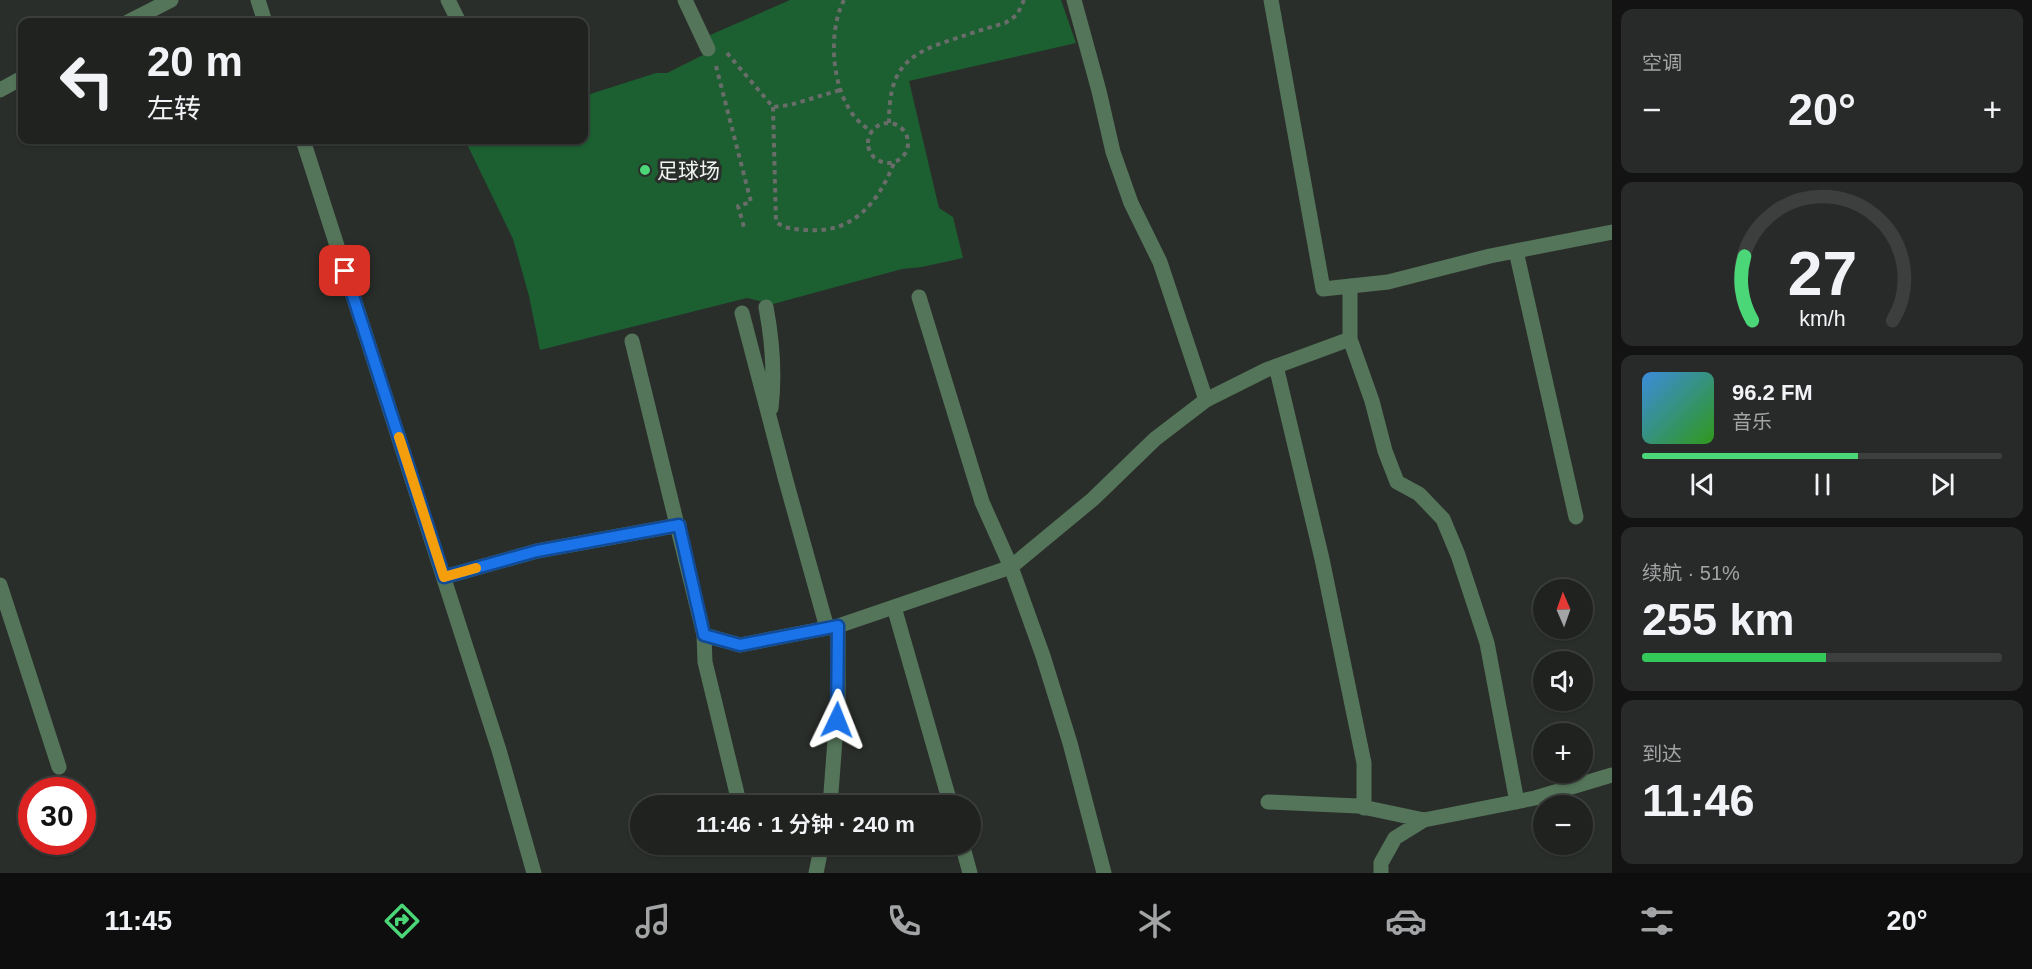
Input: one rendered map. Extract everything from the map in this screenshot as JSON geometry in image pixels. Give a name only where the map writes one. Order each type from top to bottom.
[{"type":"street","points":[[136,18],[171,0]]},
{"type":"street","points":[[258,0],[265,18]]},
{"type":"street","points":[[448,0],[457,18]]},
{"type":"street","points":[[685,0],[708,49]]},
{"type":"street","points":[[1074,0],[1113,152],[1131,203],[1160,262],[1206,400]]},
{"type":"street","points":[[1271,0],[1323,288],[1388,282],[1516,251],[1612,232]]},
{"type":"street","points":[[0,90],[18,80]]},
{"type":"street","points":[[304,144],[499,750],[534,873]]},
{"type":"street","points":[[1516,251],[1576,517]]},
{"type":"street","points":[[1350,286],[1350,339],[1372,401],[1385,451],[1397,482],[1419,494],[1443,519],[1458,555],[1487,643],[1517,802]]},
{"type":"street","points":[[919,297],[982,502],[1011,567],[1043,656],[1070,743],[1104,873]]},
{"type":"street","points":[[766,307],[772,368],[770,420]]},
{"type":"street","points":[[742,313],[770,420],[833,627],[838,700],[831,795]]},
{"type":"street","points":[[704,635],[740,645],[833,627],[1011,567],[1093,499],[1155,439],[1206,400],[1276,366],[1350,339]]},
{"type":"street","points":[[632,341],[679,525],[704,635],[705,662],[737,795]]},
{"type":"street","points":[[1276,366],[1322,559],[1364,763],[1365,808]]},
{"type":"street","points":[[444,577],[537,551],[679,525]]},
{"type":"street","points":[[0,585],[59,767]]},
{"type":"street","points":[[894,607],[948,795]]},
{"type":"street","points":[[1381,873],[1381,863],[1395,838],[1424,820],[1517,802],[1612,775]]},
{"type":"street","points":[[1268,802],[1324,803],[1365,808],[1424,820]]},
{"type":"street","points":[[816,873],[820,855]]},
{"type":"street","points":[[965,855],[970,873]]},
{"type":"path","points":[[844,0],[839,9],[833,46],[834,66],[840,90],[855,116],[865,128],[872,131]]},
{"type":"path","points":[[889,123],[890,95],[904,64],[920,51],[1005,23],[1017,15],[1024,0]]},
{"type":"path","points":[[744,227],[738,206],[751,202],[718,71],[708,49],[719,47],[728,54],[773,107],[776,222],[783,227],[832,229],[848,224],[870,205],[887,179],[894,163],[908,150],[908,138],[901,127],[889,123],[882,124],[872,131],[868,143],[872,155],[882,162],[894,163]]},
{"type":"path","points":[[773,107],[790,105],[840,90]]},
{"type":"green space","points":[[790,0],[1061,0],[1076,43],[909,81],[939,208],[953,217],[963,258],[902,269],[773,304],[747,298],[540,350],[529,296],[513,239],[467,144],[588,144],[588,95],[656,73],[667,73],[715,49],[710,35]]},
{"type":"slow traffic","points":[[399,437],[444,577],[476,568]]},
{"type":"place","name":"足球场","points":[[645,170]]},
{"type":"route","points":[[345,271],[444,577],[537,551],[679,525],[704,635],[740,645],[838,626],[837,720]]}]
